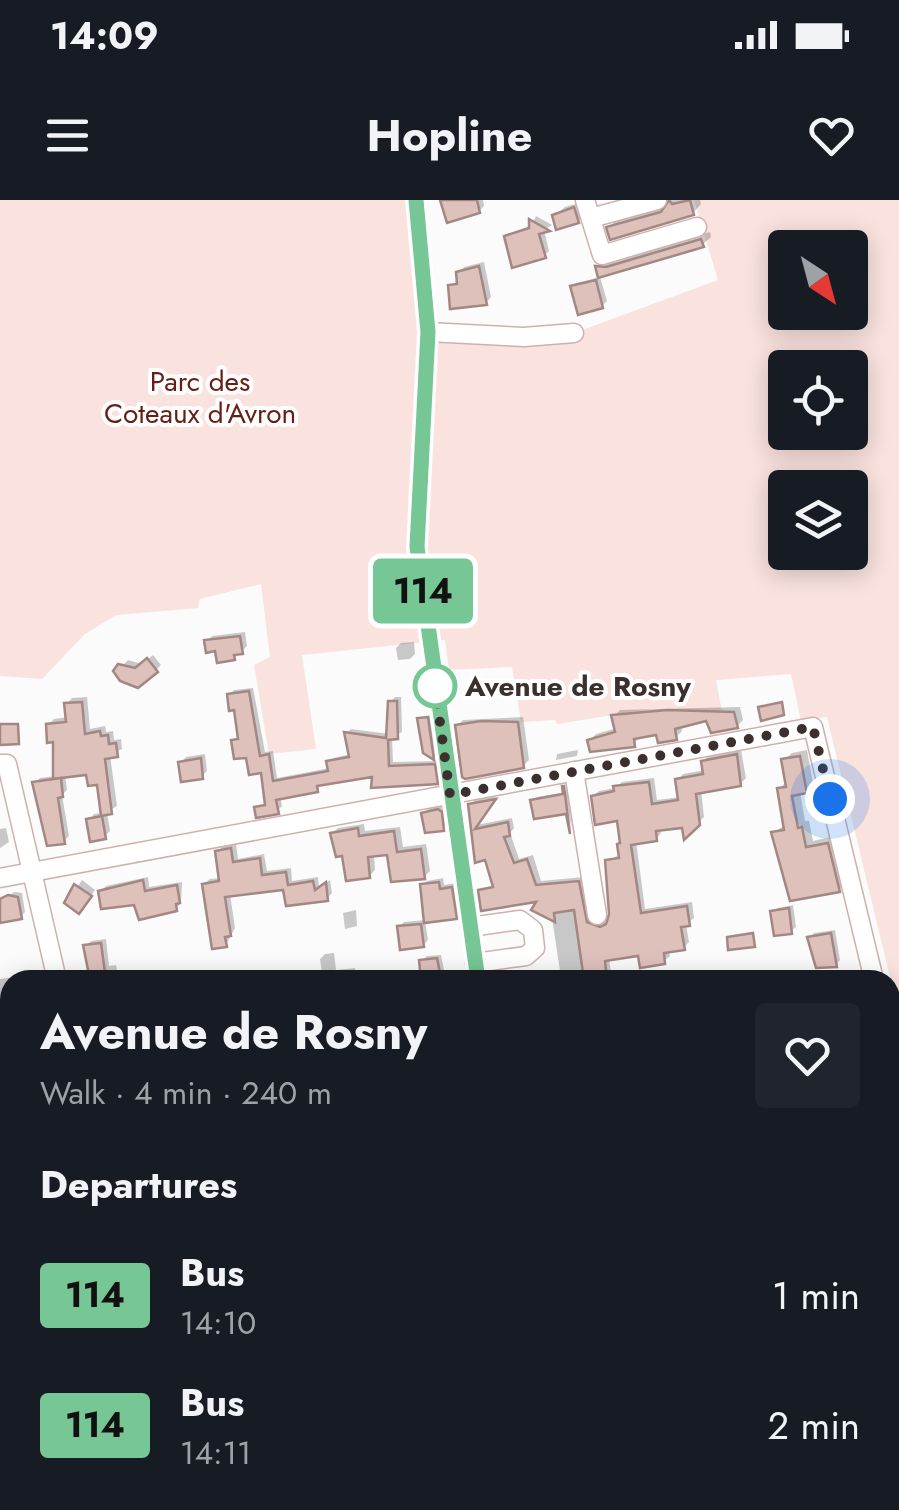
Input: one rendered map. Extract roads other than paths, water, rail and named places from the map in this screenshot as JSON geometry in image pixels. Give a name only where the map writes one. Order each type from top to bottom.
[{"type":"street","points":[[416,200],[428,332],[417,547],[477,970]]},
{"type":"street","points":[[657,200],[588,209],[602,255],[696,227]]},
{"type":"street","points":[[428,332],[524,336],[574,333]]},
{"type":"street","points":[[0,878],[33,882],[450,795],[813,727],[872,970]]},
{"type":"street","points":[[0,764],[7,764],[55,970]]},
{"type":"street","points":[[574,771],[596,915]]},
{"type":"street","points":[[470,927],[520,920],[533,930],[536,948],[526,956],[483,970]]},
{"type":"place","name":"Avenue de Rosny","points":[[435,686]]},
{"type":"park label","name":"Parc des Coteaux d'Avron","points":[[200,397]]}]
